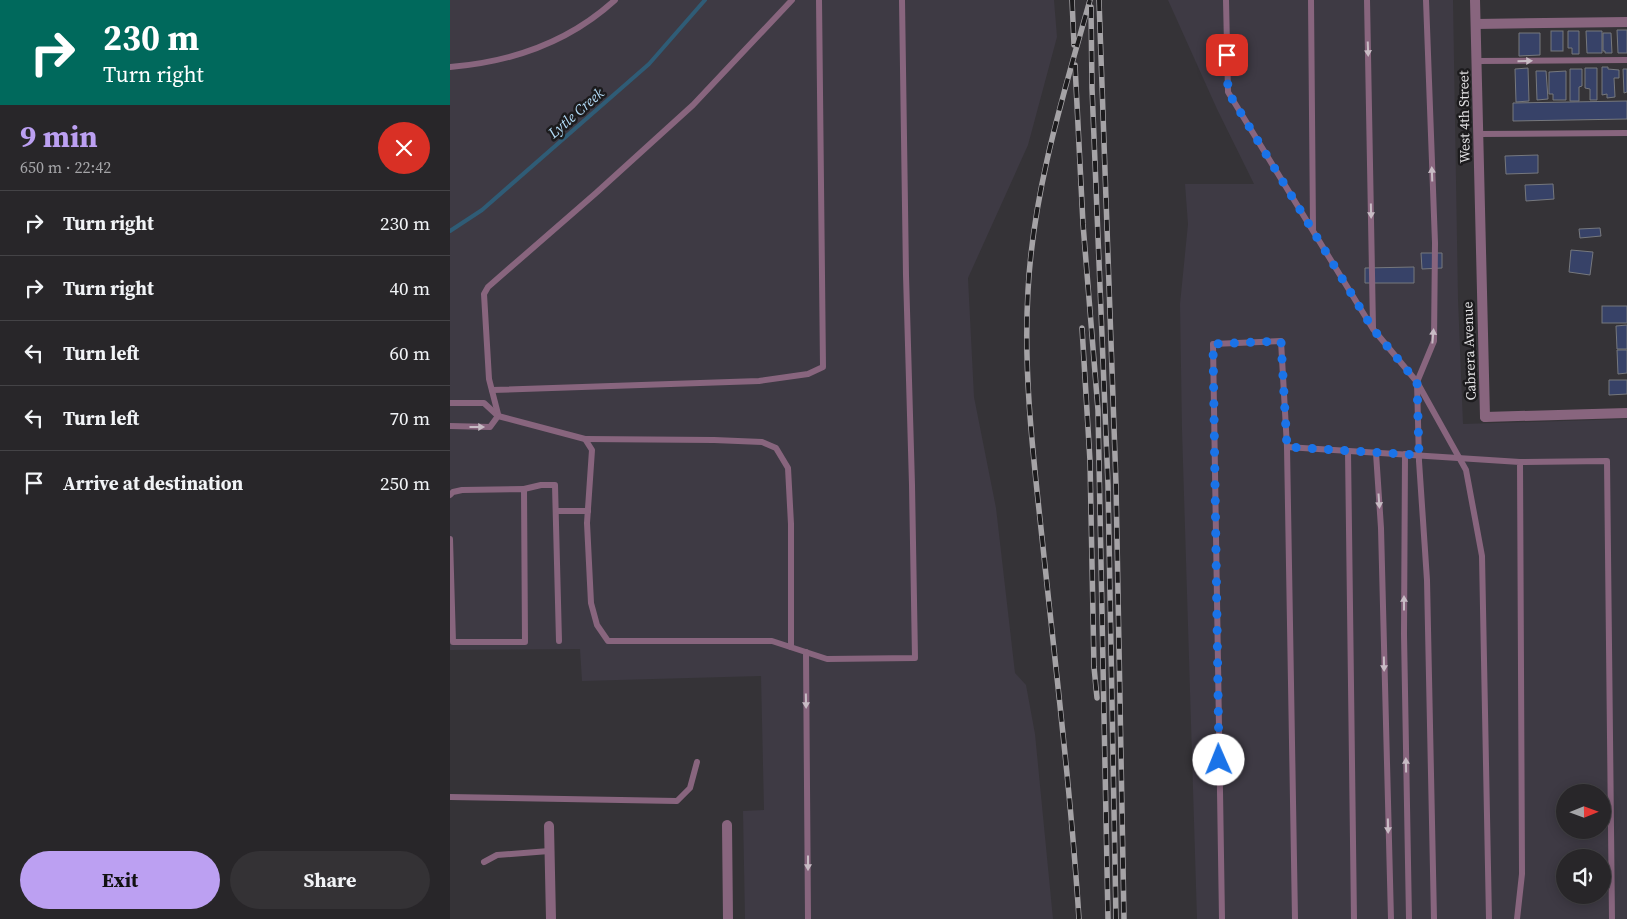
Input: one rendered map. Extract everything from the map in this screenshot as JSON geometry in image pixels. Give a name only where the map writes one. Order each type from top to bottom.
[{"type":"street","name":"West 4th Street","points":[[1475,0],[1480,233]]},
{"type":"street","points":[[1476,24],[1627,22]]},
{"type":"street","name":"Cabrera Avenue","points":[[1480,233],[1485,416],[1627,413]]},
{"type":"street","points":[[728,825],[728,919]]},
{"type":"street","points":[[549,826],[551,919]]},
{"type":"lane","points":[[450,67],[479,64],[519,54],[556,40],[596,17],[615,0]]},
{"type":"lane","points":[[450,426],[490,427],[498,416],[489,379],[484,294],[488,287],[693,105],[792,0]]},
{"type":"lane","points":[[492,390],[759,381],[808,374],[823,367],[819,0]]},
{"type":"lane","points":[[586,439],[592,450],[588,510],[591,603],[597,625],[608,641],[772,641],[827,659],[915,658],[902,0]]},
{"type":"lane","points":[[1226,0],[1228,92],[1373,329],[1417,382],[1466,470],[1482,556],[1489,919]]},
{"type":"lane","points":[[1311,0],[1313,230]]},
{"type":"lane","points":[[1367,0],[1373,329]]},
{"type":"lane","points":[[1426,0],[1435,243],[1434,341],[1417,382],[1419,455],[1427,580],[1434,919]]},
{"type":"lane","points":[[1476,62],[1627,60]]},
{"type":"lane","points":[[1478,134],[1627,133]]},
{"type":"lane","points":[[1222,919],[1213,344],[1281,341],[1287,447],[1295,919]]},
{"type":"lane","points":[[450,403],[484,403],[498,416],[586,439],[762,442],[776,448],[788,468],[791,524],[791,647]]},
{"type":"lane","points":[[1287,447],[1520,462],[1607,461],[1612,919]]},
{"type":"lane","points":[[1348,451],[1354,919]]},
{"type":"lane","points":[[1376,453],[1381,528],[1390,919]]},
{"type":"lane","points":[[1405,454],[1404,634],[1409,919]]},
{"type":"lane","points":[[1517,919],[1522,874],[1520,462]]},
{"type":"lane","points":[[450,495],[453,492],[462,490],[524,489],[541,485],[555,485],[559,641]]},
{"type":"lane","points":[[450,539],[453,642],[525,642],[524,489]]},
{"type":"lane","points":[[556,511],[588,510]]},
{"type":"lane","points":[[806,652],[808,919]]},
{"type":"lane","points":[[450,798],[678,801],[690,788],[697,762]]},
{"type":"lane","points":[[484,862],[497,854],[549,851]]},
{"type":"shaded area","points":[[450,0],[1054,0],[1057,37],[1028,145],[968,278],[974,397],[996,508],[1015,673],[1026,685],[1035,734],[1053,919],[745,919],[743,811],[764,810],[761,676],[582,681],[580,649],[450,650]]},
{"type":"shaded area","points":[[1168,0],[1453,0],[1458,299],[1463,424],[1627,419],[1627,919],[1197,919],[1182,430],[1180,304],[1188,224],[1185,184],[1254,184],[1217,109]]},
{"type":"building","points":[[1617,30],[1627,30],[1627,53],[1618,53]]},
{"type":"building","points":[[1551,31],[1563,31],[1563,51],[1551,51]]},
{"type":"building","points":[[1568,31],[1579,31],[1579,54],[1572,54],[1572,48],[1568,48]]},
{"type":"building","points":[[1586,31],[1602,31],[1602,53],[1587,53]]},
{"type":"building","points":[[1519,33],[1540,33],[1540,55],[1519,56]]},
{"type":"building","points":[[1603,33],[1611,33],[1612,53],[1605,53],[1603,51]]},
{"type":"building","points":[[1602,67],[1619,70],[1619,78],[1614,78],[1615,97],[1607,98],[1607,94],[1602,95]]},
{"type":"building","points":[[1528,68],[1529,101],[1516,102],[1515,69]]},
{"type":"building","points":[[1585,68],[1597,68],[1597,100],[1590,100],[1590,89],[1585,88]]},
{"type":"building","points":[[1570,69],[1582,69],[1582,86],[1579,87],[1579,101],[1570,101]]},
{"type":"building","points":[[1623,69],[1627,69],[1627,92],[1624,93]]},
{"type":"building","points":[[1536,71],[1546,71],[1548,99],[1537,100]]},
{"type":"building","points":[[1566,71],[1566,100],[1553,100],[1553,94],[1549,94],[1549,72]]},
{"type":"building","points":[[1627,101],[1627,119],[1513,121],[1513,103]]},
{"type":"building","points":[[1538,155],[1538,173],[1506,174],[1505,156]]},
{"type":"building","points":[[1553,184],[1554,199],[1526,201],[1525,185]]},
{"type":"building","points":[[1600,228],[1601,236],[1580,238],[1579,229]]},
{"type":"building","points":[[1571,250],[1593,252],[1590,275],[1569,272]]},
{"type":"building","points":[[1421,253],[1442,253],[1442,268],[1422,269]]},
{"type":"building","points":[[1414,267],[1414,283],[1365,283],[1365,268]]},
{"type":"building","points":[[1602,306],[1627,306],[1627,323],[1602,323]]},
{"type":"building","points":[[1627,325],[1627,349],[1617,349],[1616,326]]},
{"type":"building","points":[[1617,350],[1627,350],[1627,373],[1618,374]]},
{"type":"building","points":[[1609,380],[1627,380],[1627,394],[1609,395]]},
{"type":"waterway","name":"Lytle Creek","points":[[450,231],[482,210],[649,64],[705,0]]},
{"type":"railway","points":[[1072,0],[1074,45]]},
{"type":"railway","points":[[1079,919],[1068,780],[1033,451],[1028,387],[1027,323],[1031,254],[1043,180],[1060,108],[1090,0]]},
{"type":"railway","points":[[1099,0],[1116,484],[1124,919]]},
{"type":"railway","points":[[1091,7],[1092,88],[1108,485],[1116,919]]},
{"type":"railway","points":[[1075,65],[1083,224],[1098,410],[1108,919]]},
{"type":"railway","points":[[1082,328],[1090,461],[1094,667],[1097,698]]},
{"type":"route","points":[[1219,760],[1213,344],[1281,341],[1287,447],[1419,455],[1417,382],[1373,329],[1228,92],[1227,55]]}]
